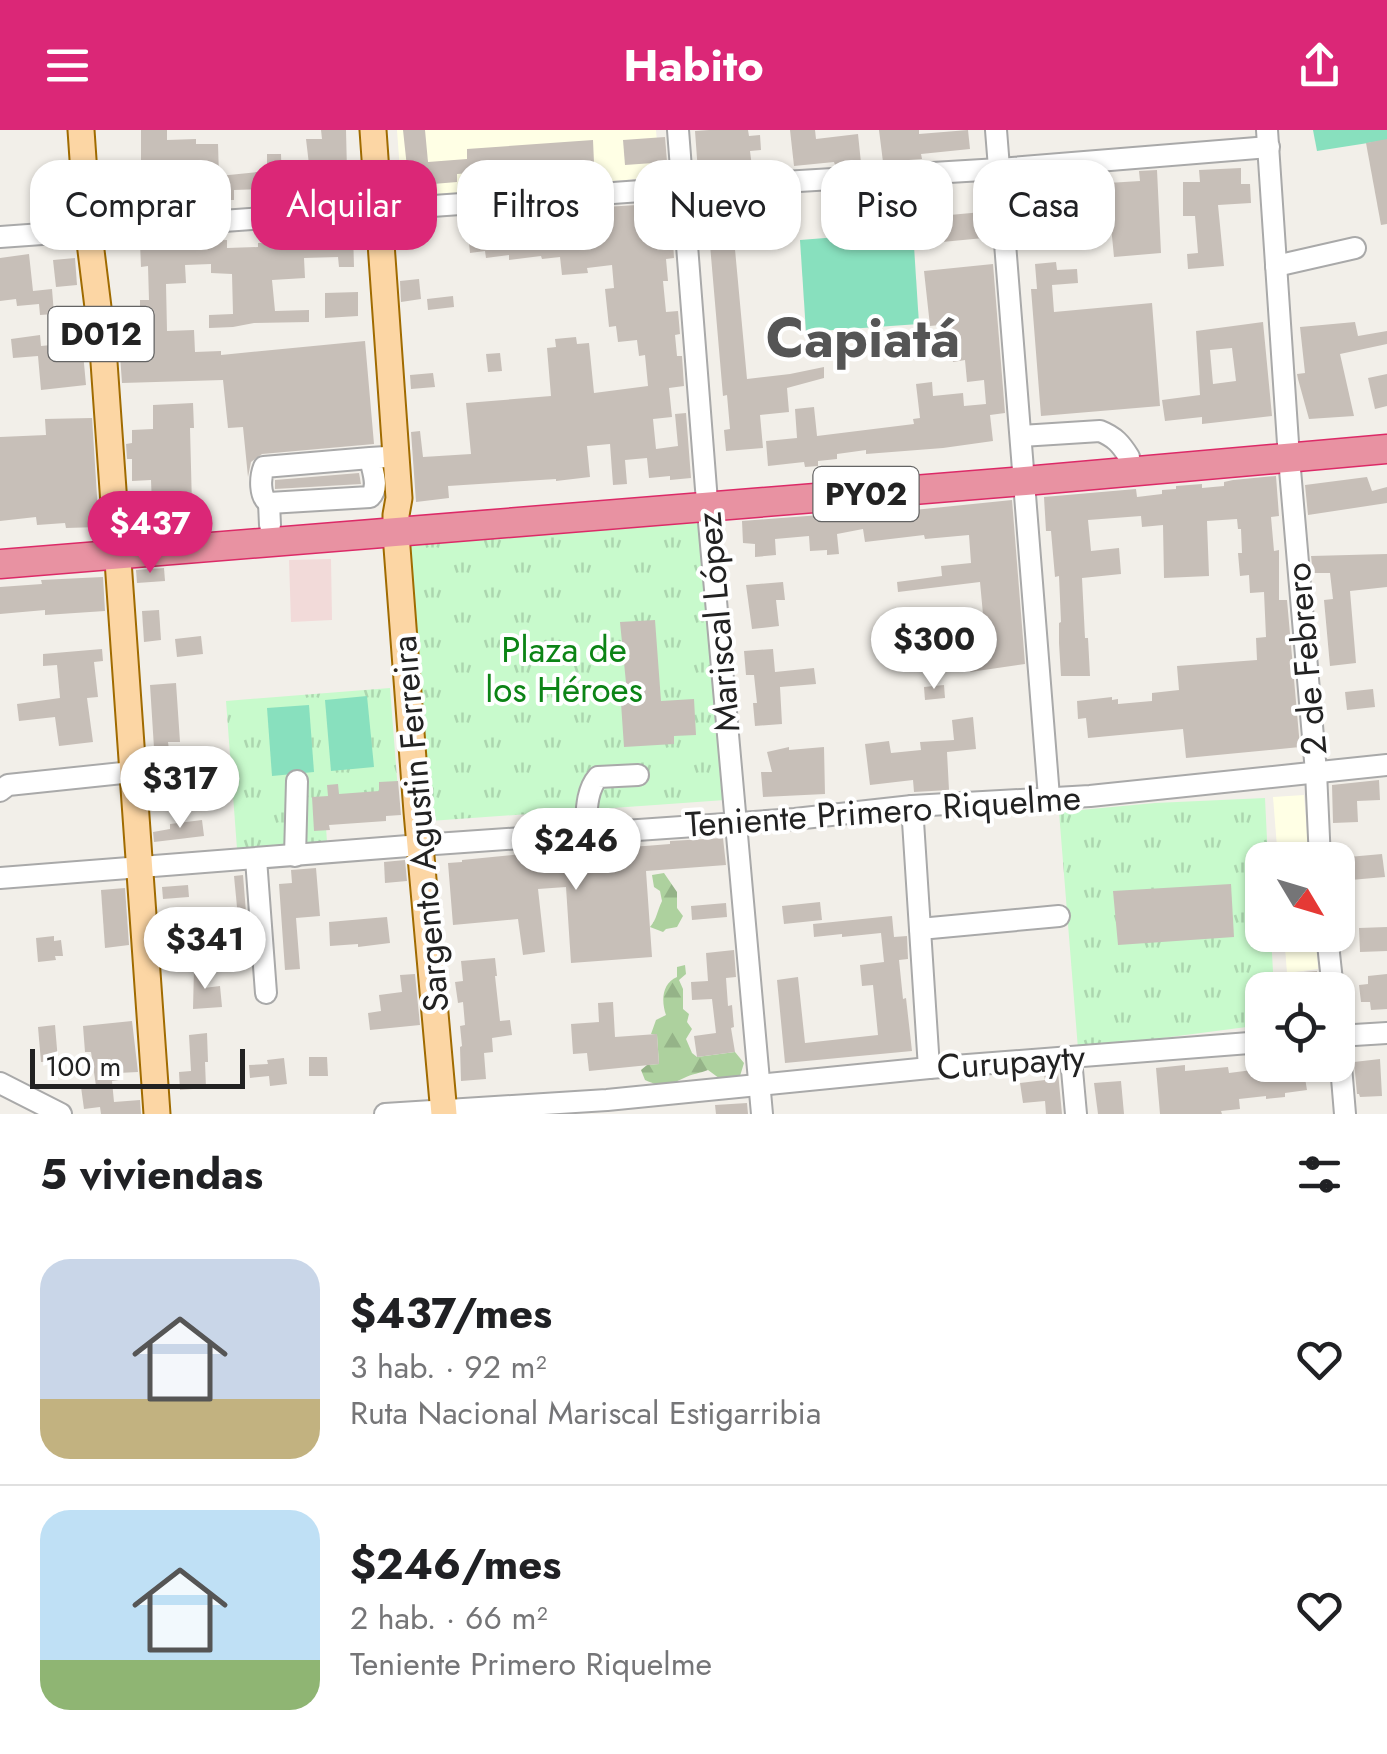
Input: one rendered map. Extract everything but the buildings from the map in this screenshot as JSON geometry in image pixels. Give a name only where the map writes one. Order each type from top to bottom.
[{"type":"highway","name":"PY02","points":[[0,564],[116,547],[1289,451],[1387,433]]},
{"type":"highway","name":"PY02","points":[[1024,474],[1129,457],[1387,449]]},
{"type":"highway","name":"PY02","points":[[0,548],[116,547],[270,514],[396,524]]},
{"type":"main road","name":"D012","points":[[81,130],[83,160]]},
{"type":"main road","points":[[361,130],[366,160]]},
{"type":"main road","points":[[373,130],[373,160]]},
{"type":"main road","name":"D012","points":[[90,250],[103,348],[157,1114]]},
{"type":"main road","points":[[375,250],[378,457],[396,524]]},
{"type":"main road","points":[[377,250],[399,498],[396,524]]},
{"type":"main road","name":"Sargento Agustin Ferreira","points":[[396,524],[444,1112]]},
{"type":"street","name":"Mariscal López","points":[[678,130],[681,160]]},
{"type":"street","points":[[996,130],[998,160]]},
{"type":"street","points":[[1072,160],[1268,139]]},
{"type":"street","name":"2 de Febrero","points":[[1268,139],[1319,842]]},
{"type":"street","points":[[801,181],[973,170]]},
{"type":"street","points":[[437,206],[634,191]]},
{"type":"street","points":[[0,237],[30,235]]},
{"type":"street","points":[[1276,266],[1355,248]]},
{"type":"street","name":"Mariscal López","points":[[688,250],[762,1114]]},
{"type":"street","points":[[1005,250],[1048,797]]},
{"type":"street","points":[[1021,436],[1100,431],[1120,442],[1129,457]]},
{"type":"street","points":[[378,457],[376,486],[370,497],[270,514],[262,495],[264,467],[378,457]]},
{"type":"street","name":"Teniente Primero Riquelme","points":[[0,878],[795,819],[912,806],[1090,796],[1387,765]]},
{"type":"street","points":[[0,792],[8,785],[132,772]]},
{"type":"street","points":[[584,834],[589,796],[598,777],[638,776]]},
{"type":"street","points":[[294,856],[297,782]]},
{"type":"street","points":[[912,806],[930,1068]]},
{"type":"street","points":[[256,859],[266,993]]},
{"type":"street","points":[[920,929],[1058,916]]},
{"type":"street","points":[[1355,1034],[1387,1033]]},
{"type":"street","name":"Curupayty","points":[[384,1114],[607,1107],[760,1085],[930,1068],[1245,1043]]},
{"type":"street","points":[[1071,1058],[1076,1114]]},
{"type":"street","points":[[1342,1082],[1345,1114]]},
{"type":"street","points":[[0,1083],[61,1114]]},
{"type":"shaded area","points":[[397,130],[656,130],[659,160],[634,160],[634,179],[614,181],[614,160],[457,160],[457,194],[437,196],[437,160],[399,160]]},
{"type":"shaded area","points":[[331,559],[332,620],[291,622],[289,560]]},
{"type":"shaded area","points":[[1304,795],[1308,842],[1277,842],[1273,797]]},
{"type":"shaded area","points":[[1285,952],[1317,952],[1318,969],[1287,972]]},
{"type":"green space","points":[[1313,130],[1387,130],[1387,140],[1317,151]]},
{"type":"green space","points":[[821,238],[821,250],[914,250],[919,324],[806,332],[801,240]]},
{"type":"green space","name":"Plaza de los Héroes","points":[[704,514],[725,800],[430,821],[409,545]]},
{"type":"green space","points":[[390,688],[398,791],[324,798],[327,842],[237,849],[226,701]]},
{"type":"green space","points":[[367,696],[374,767],[331,771],[325,700]]},
{"type":"green space","points":[[309,705],[314,772],[272,776],[267,708]]},
{"type":"green space","points":[[1265,798],[1267,842],[1245,842],[1245,952],[1272,952],[1273,972],[1245,972],[1245,1027],[1078,1049],[1059,812]]},
{"type":"green space","points":[[664,873],[677,892],[677,908],[683,916],[677,927],[663,932],[650,927],[662,901],[652,875]]},
{"type":"green space","points":[[685,965],[686,974],[679,980],[683,1009],[689,1014],[687,1022],[692,1029],[686,1039],[697,1057],[735,1052],[744,1063],[740,1076],[727,1084],[708,1070],[661,1086],[645,1080],[641,1070],[659,1064],[657,1035],[651,1034],[656,1020],[666,1015],[666,988],[677,977],[677,967]]},
{"type":"district","name":"Capiatá","points":[[863,338]]}]
